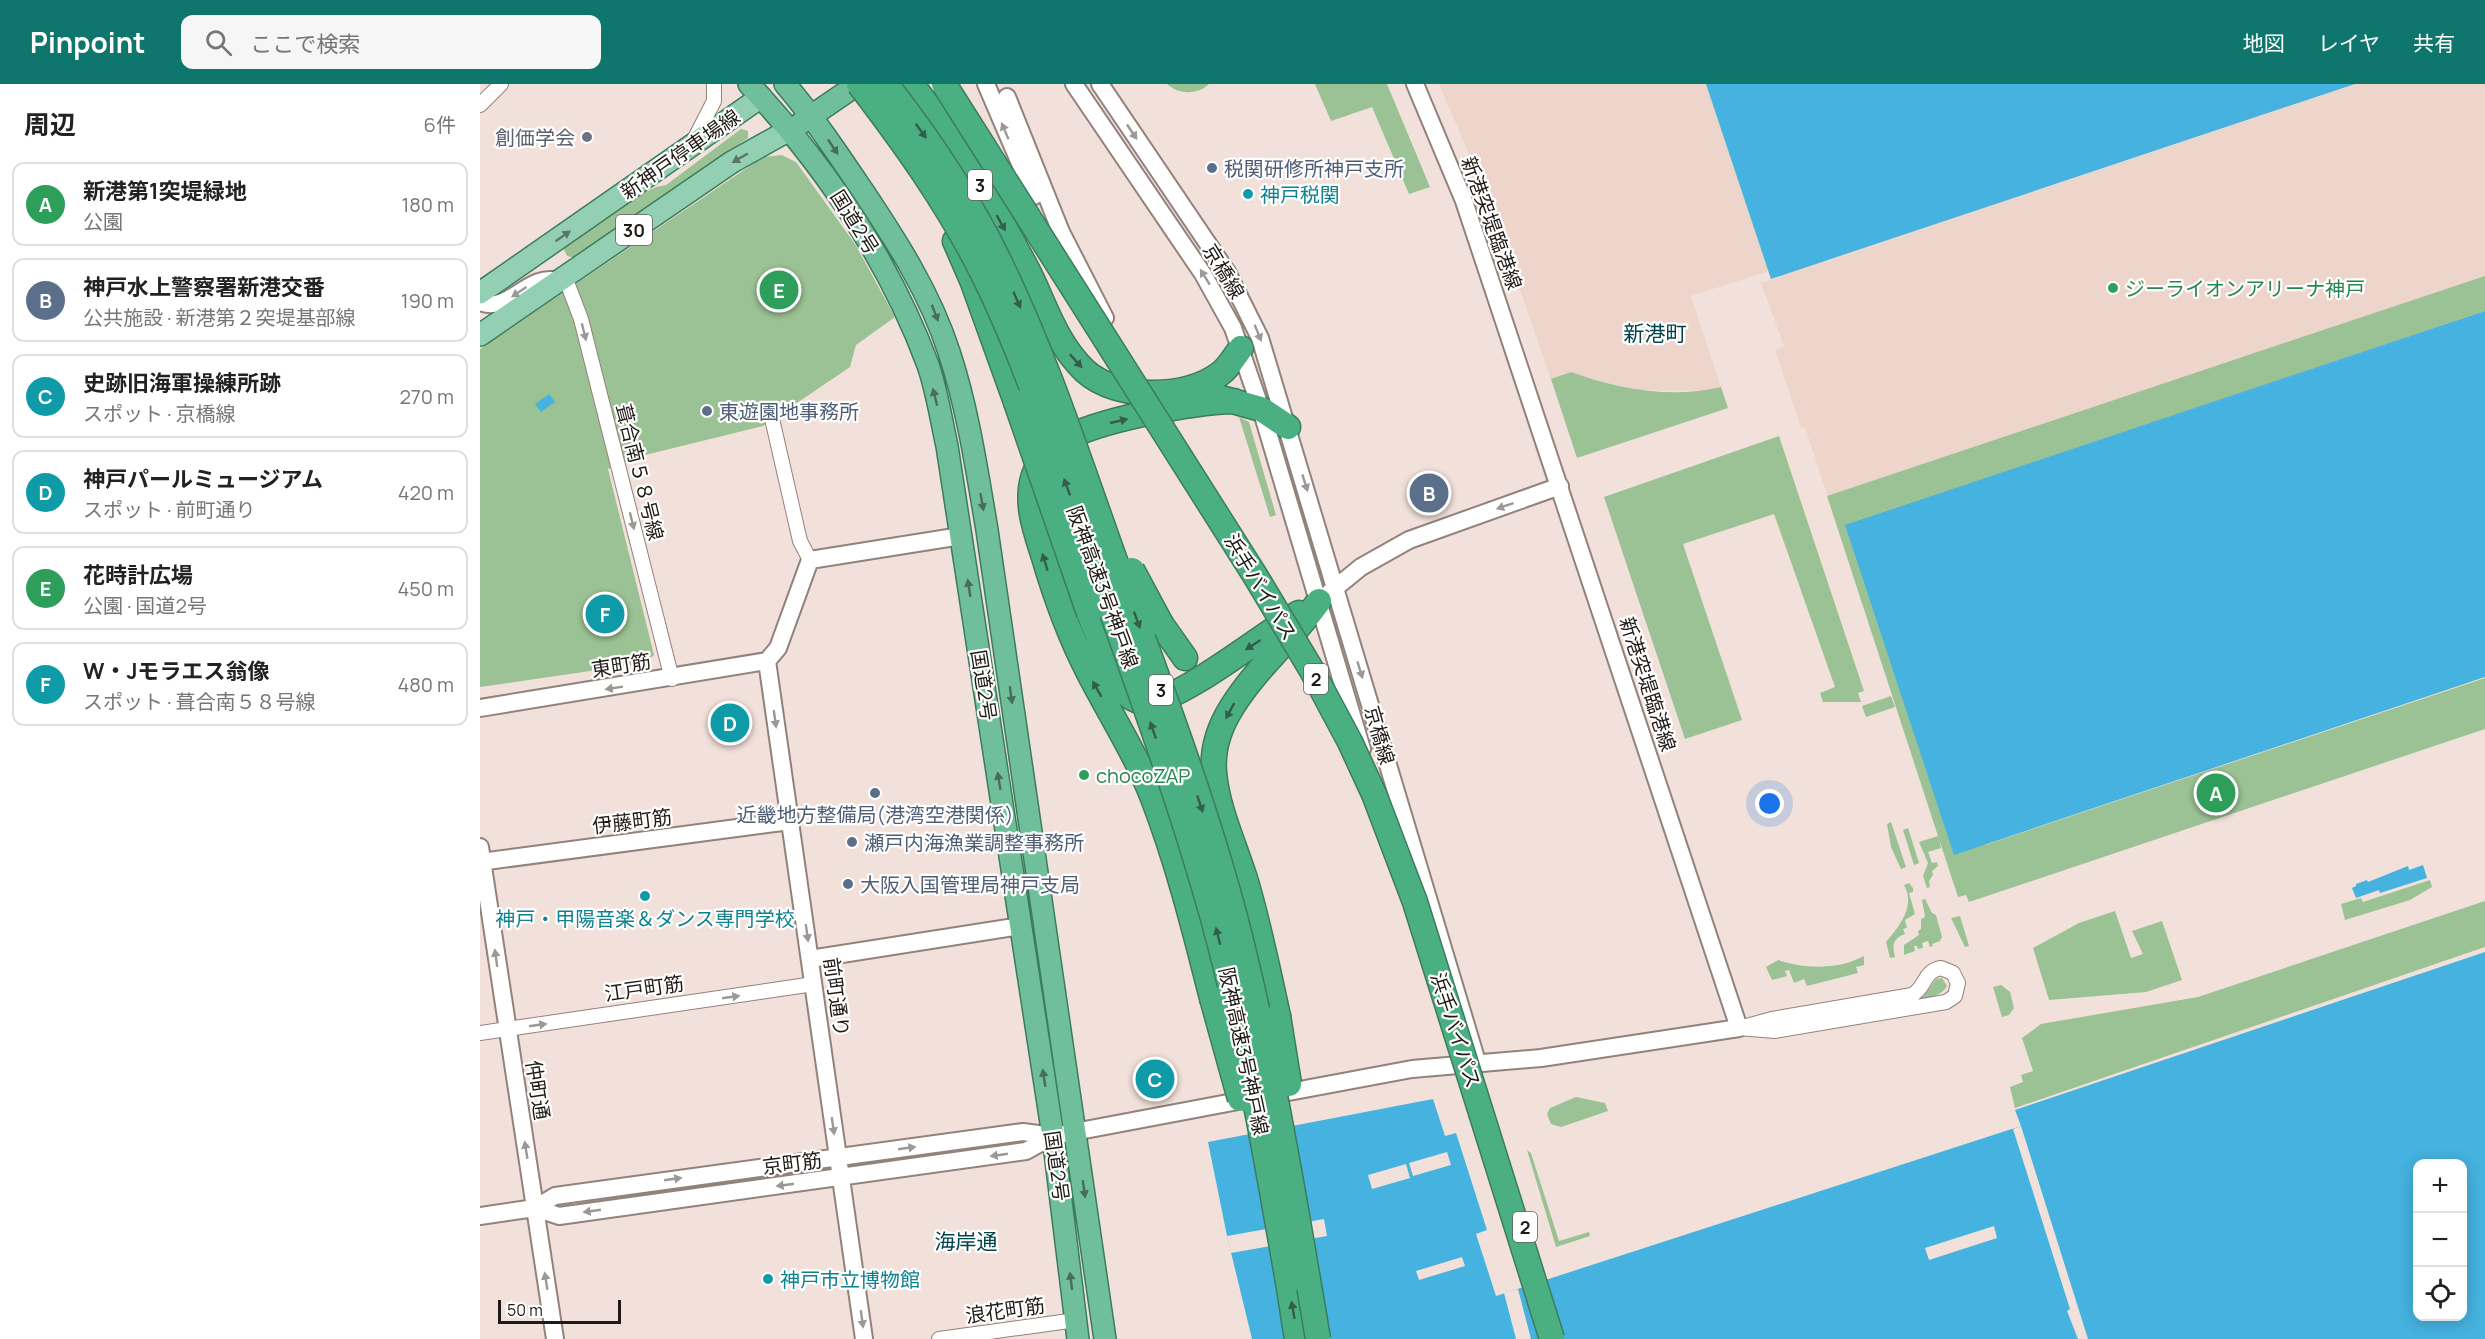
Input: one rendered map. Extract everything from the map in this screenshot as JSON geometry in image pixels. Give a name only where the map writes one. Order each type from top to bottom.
[{"type":"highway","points":[[755,91],[784,84]]},
{"type":"highway","name":"国道2号","points":[[784,84],[812,116],[891,233],[932,305],[950,352],[971,436],[987,530],[1105,1339]]},
{"type":"highway","points":[[791,129],[858,84]]},
{"type":"highway","name":"阪神高速3号神戸線","points":[[858,84],[888,122],[949,212],[999,308],[1045,427],[1135,677],[1192,850],[1232,991],[1265,1148],[1298,1280],[1318,1339]]},
{"type":"highway","name":"阪神高速3号神戸線","points":[[886,84],[927,138],[985,233],[1017,300],[1066,420],[1191,774],[1234,914],[1286,1143],[1298,1280],[1298,1339]]},
{"type":"highway","name":"3","points":[[912,84],[976,178],[1029,273],[1058,335],[1071,357],[1086,372],[1118,390],[1170,400],[1234,401],[1261,409],[1288,427]]},
{"type":"highway","name":"浜手バイパス","points":[[944,84],[1082,299],[1311,669],[1374,794],[1415,902],[1552,1339]]},
{"type":"highway","name":"浜手バイパス","points":[[952,84],[1124,354],[1317,665],[1355,739],[1380,793],[1420,899],[1559,1339]]},
{"type":"highway","name":"国道2号","points":[[755,91],[791,129],[865,235],[889,279],[928,367],[947,446],[961,536],[1053,1136],[1077,1330]]},
{"type":"highway","name":"3","points":[[888,122],[942,214],[972,280],[1089,613],[1121,689],[1133,700],[1149,702],[1167,697],[1249,648],[1327,594]]},
{"type":"highway","name":"3","points":[[1241,348],[1221,373],[1170,400],[1074,434],[1048,452],[1035,474],[1030,498],[1031,513],[1064,618],[1088,672],[1140,768],[1164,828],[1298,1280]]},
{"type":"highway","points":[[1198,394],[1221,373]]},
{"type":"highway","points":[[1170,400],[1198,394],[1234,401]]},
{"type":"highway","points":[[1066,420],[1128,562],[1161,624],[1185,658]]},
{"type":"highway","name":"3","points":[[1298,1280],[1298,1155],[1278,1016],[1257,924],[1216,787],[1214,754],[1217,739],[1231,708],[1246,686],[1327,594]]},
{"type":"main road","name":"新神戸停車場線","points":[[481,295],[689,149],[755,91]]},
{"type":"main road","name":"新神戸停車場線","points":[[480,336],[732,162],[791,129]]},
{"type":"main road","points":[[481,295],[537,266],[552,267],[562,279]]},
{"type":"street","points":[[480,105],[501,84]]},
{"type":"street","points":[[689,149],[714,101],[714,84]]},
{"type":"street","points":[[986,84],[1012,149],[1082,299]]},
{"type":"street","name":"京橋線","points":[[1074,84],[1203,274],[1241,348],[1327,594],[1478,1065]]},
{"type":"street","name":"京橋線","points":[[1100,84],[1227,272],[1260,338],[1288,427],[1327,594],[1454,1066]]},
{"type":"street","name":"新港突堤臨港線","points":[[1415,84],[1464,201],[1739,1029]]},
{"type":"street","points":[[1005,90],[1061,232],[1124,354]]},
{"type":"street","name":"葺合南５８号線","points":[[562,279],[579,310],[672,679]]},
{"type":"street","points":[[767,661],[778,648],[810,560],[800,541],[773,423]]},
{"type":"street","points":[[1327,594],[1385,551],[1409,540],[1560,486]]},
{"type":"street","points":[[810,560],[961,536]]},
{"type":"street","name":"東町筋","points":[[480,708],[672,679],[767,661]]},
{"type":"street","name":"前町通り","points":[[767,661],[864,1339]]},
{"type":"street","name":"伊藤町筋","points":[[481,857],[790,821]]},
{"type":"street","name":"仲町通","points":[[481,857],[555,1339]]},
{"type":"street","points":[[810,959],[1021,926]]},
{"type":"street","points":[[1075,1131],[1412,1069],[1478,1065],[1605,1050],[1739,1029],[1773,1019],[1912,995],[1920,990],[1928,973],[1937,968],[1950,971],[1958,983],[1955,996],[1941,1003],[1775,1031],[1739,1029]]},
{"type":"street","name":"江戸町筋","points":[[480,1033],[814,984]]},
{"type":"street","name":"京町筋","points":[[535,1208],[559,1216],[840,1178],[1026,1151],[1053,1136],[1075,1131]]},
{"type":"street","name":"京町筋","points":[[480,1216],[535,1208],[555,1196],[1023,1132],[1053,1136]]},
{"type":"street","name":"浪花町筋","points":[[939,1339],[1077,1330]]},
{"type":"shaded area","points":[[1439,84],[1706,84],[1769,271],[1691,296],[1721,387],[1702,391],[1641,390],[1571,373],[1551,379],[1491,206]]},
{"type":"shaded area","points":[[2355,84],[2485,84],[2485,311],[1838,528],[1805,427],[1801,428],[1775,350],[1784,346],[1761,283]]},
{"type":"green space","points":[[1167,84],[1209,84],[1194,92],[1183,92]]},
{"type":"green space","points":[[1315,84],[1387,84],[1430,187],[1409,194],[1372,107],[1331,121]]},
{"type":"green space","points":[[741,129],[748,131],[748,138],[575,258],[567,256],[563,248],[565,239],[609,211],[656,187],[666,185]]},
{"type":"green space","points":[[782,155],[796,162],[855,244],[895,317],[856,345],[850,367],[763,426],[637,457],[608,469],[654,655],[645,663],[480,687],[480,349],[763,157]]},
{"type":"green space","points":[[2485,276],[2485,311],[1877,515],[1985,845],[2485,678],[2485,729],[1969,902],[1966,895],[1958,897],[1939,839],[1941,848],[1928,852],[1932,863],[1937,862],[1938,866],[1932,871],[1930,887],[1927,888],[1923,876],[1928,863],[1919,842],[1938,836],[1827,496]]},
{"type":"green space","points":[[1571,372],[1607,383],[1664,392],[1721,387],[1728,408],[1577,458],[1551,379]]},
{"type":"green space","points":[[1239,417],[1249,422],[1276,515],[1270,517]]},
{"type":"green space","points":[[1779,436],[1864,691],[1858,693],[1861,702],[1823,702],[1820,693],[1835,687],[1774,514],[1683,544],[1742,720],[1685,739],[1604,497]]},
{"type":"green space","points":[[1891,696],[1895,707],[1866,717],[1862,706]]},
{"type":"green space","points":[[1891,822],[1906,867],[1901,869],[1891,847],[1887,824]]},
{"type":"green space","points":[[1908,828],[1919,863],[1914,865],[1903,830]]},
{"type":"green space","points":[[2430,880],[2432,887],[2410,900],[2345,920],[2341,904],[2361,898],[2363,902]]},
{"type":"green space","points":[[1909,883],[1913,888],[1913,892],[1909,893],[1915,914],[1905,920],[1907,928],[1903,929],[1905,934],[1896,940],[1895,957],[1890,958],[1886,942],[1904,916],[1908,901],[1904,885]]},
{"type":"green space","points":[[1925,899],[1932,913],[1936,915],[1942,937],[1940,941],[1932,944],[1933,946],[1930,947],[1928,941],[1922,943],[1923,948],[1918,949],[1914,946],[1915,951],[1904,955],[1904,945],[1919,935],[1921,919],[1925,917],[1922,900]]},
{"type":"green space","points":[[2485,901],[2485,947],[2015,1108],[2010,1087],[2023,1082],[2021,1075],[2033,1071],[2022,1038],[2041,1024],[2198,997]]},
{"type":"green space","points":[[2115,911],[2131,958],[2143,954],[2132,931],[2162,921],[2182,980],[2146,992],[2049,1000],[2033,948],[2079,923]]},
{"type":"green space","points":[[1960,916],[1969,946],[1965,947],[1951,918]]},
{"type":"green space","points":[[1864,956],[1864,965],[1856,967],[1858,973],[1807,986],[1804,979],[1794,983],[1789,970],[1785,971],[1787,976],[1772,980],[1766,967],[1778,960],[1799,965],[1832,966]]},
{"type":"green space","points":[[1942,978],[1947,986],[1941,993],[1926,999],[1911,1001],[1924,996],[1936,979]]},
{"type":"green space","points":[[2001,985],[2010,992],[2014,1008],[2009,1015],[2002,1017],[1993,987]]},
{"type":"green space","points":[[1576,1097],[1605,1103],[1608,1111],[1561,1127],[1551,1124],[1547,1114],[1550,1108]]},
{"type":"green space","points":[[1527,1150],[1531,1153],[1559,1241],[1589,1232],[1590,1236],[1556,1247]]},
{"type":"water","points":[[1706,84],[2355,84],[1771,279]]},
{"type":"water","points":[[2485,311],[2485,677],[1954,855],[1845,525]]},
{"type":"water","points":[[549,394],[555,402],[541,412],[535,404]]},
{"type":"water","points":[[2423,865],[2427,878],[2356,898],[2352,888],[2356,884],[2367,880],[2368,882],[2408,866],[2409,870]]},
{"type":"water","points":[[2485,952],[2485,1339],[1252,1339],[1227,1236],[1208,1142],[1433,1099],[1445,1136],[1456,1133],[1487,1230],[1476,1234],[1496,1296],[2021,1126],[2015,1110]]},
{"type":"pier","points":[[2021,1126],[2088,1339],[2078,1339],[2067,1311],[2070,1309],[2013,1129]]},
{"type":"pier","points":[[1447,1152],[1451,1165],[1413,1176],[1409,1163]]},
{"type":"pier","points":[[1406,1164],[1410,1178],[1372,1189],[1368,1175]]},
{"type":"pier","points":[[1324,1219],[1327,1236],[1231,1253],[1227,1236]]},
{"type":"pier","points":[[1994,1226],[1997,1238],[1929,1260],[1925,1248]]},
{"type":"pier","points":[[1462,1257],[1465,1266],[1419,1280],[1416,1271]]},
{"type":"pier","points":[[1518,1289],[1531,1339],[1516,1339],[1504,1293]]},
{"type":"place","name":"創価学会","points":[[587,137]]},
{"type":"place","name":"税関研修所神戸支所","points":[[1212,168]]},
{"type":"place","name":"神戸税関","points":[[1248,194]]},
{"type":"place","name":"ジーライオンアリーナ神戸","points":[[2113,288]]},
{"type":"place","name":"花時計広場","points":[[779,290]]},
{"type":"place","name":"東遊園地事務所","points":[[707,411]]},
{"type":"place","name":"神戸水上警察署新港交番","points":[[1429,493]]},
{"type":"place","name":"W・Jモラエス翁像","points":[[605,614]]},
{"type":"place","name":"神戸パールミュージアム","points":[[730,723]]},
{"type":"place","name":"chocoZAP","points":[[1084,775]]},
{"type":"place","name":"近畿地方整備局(港湾空港関係)","points":[[875,793]]},
{"type":"place","name":"新港第1突堤緑地","points":[[2216,793]]},
{"type":"place","name":"瀬戸内海漁業調整事務所","points":[[852,842]]},
{"type":"place","name":"大阪入国管理局神戸支局","points":[[848,884]]},
{"type":"place","name":"神戸・甲陽音楽＆ダンス専門学校","points":[[645,896]]},
{"type":"place","name":"史跡旧海軍操練所跡","points":[[1155,1079]]},
{"type":"place","name":"神戸市立博物館","points":[[768,1279]]},
{"type":"district","name":"新港町","points":[[1655,333]]},
{"type":"district","name":"海岸通","points":[[966,1241]]}]
